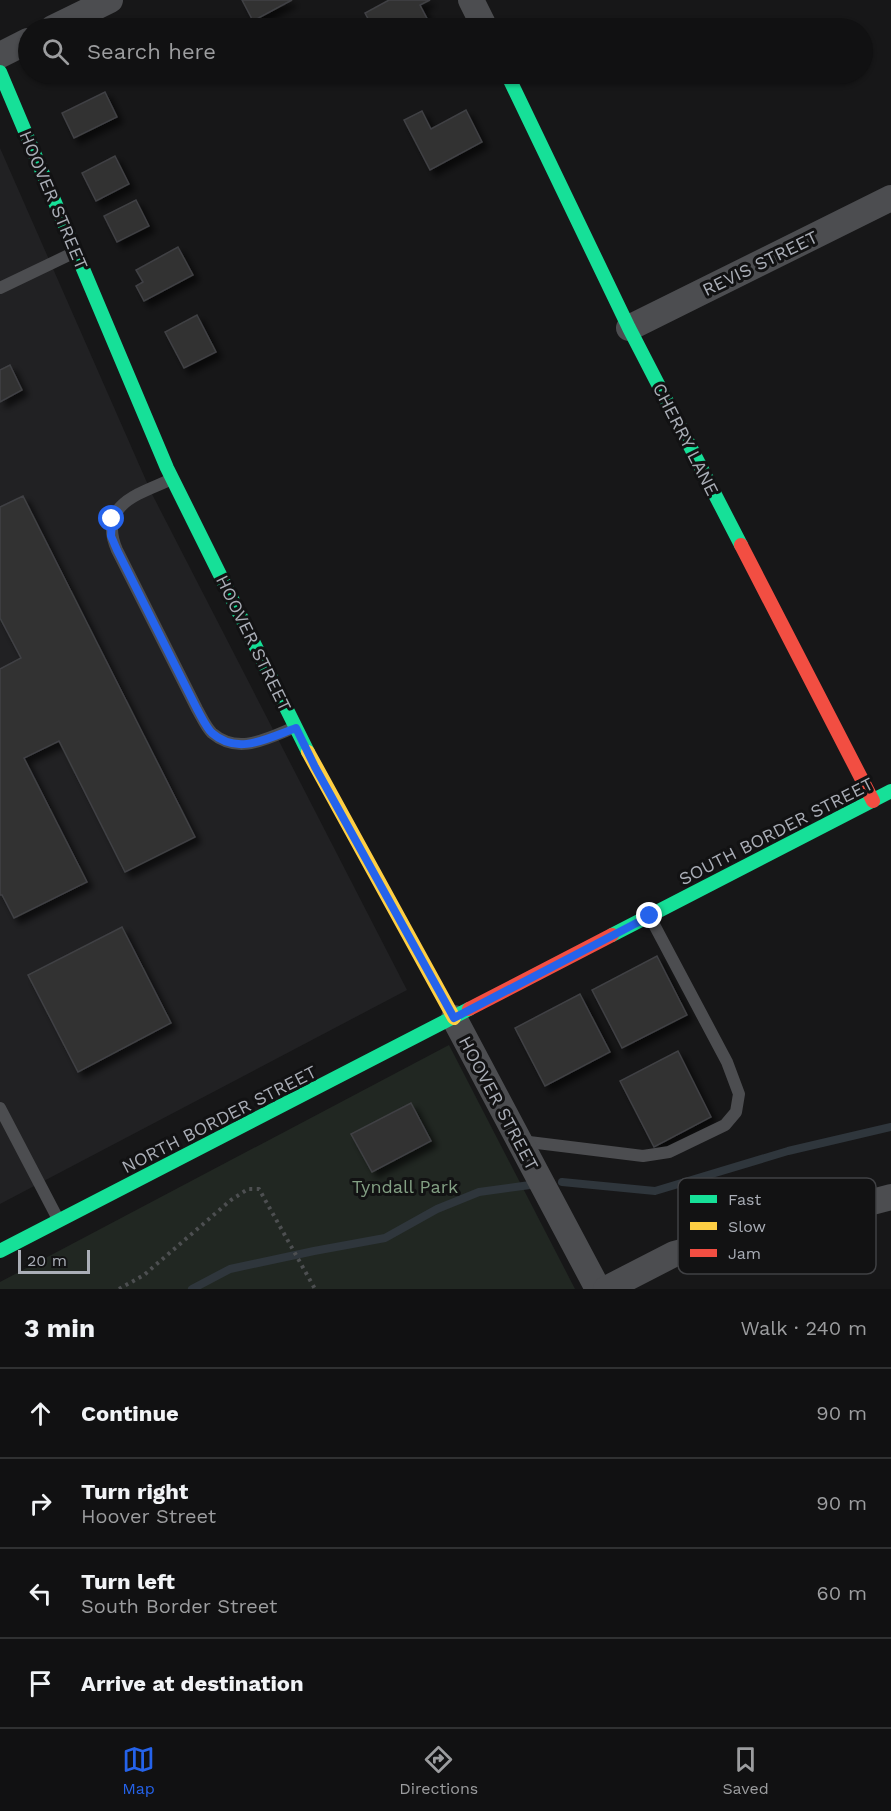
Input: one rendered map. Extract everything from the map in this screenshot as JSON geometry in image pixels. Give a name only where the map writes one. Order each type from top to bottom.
[{"type":"street","points":[[73,18],[110,0]]},
{"type":"street","points":[[471,0],[480,18]]},
{"type":"street","points":[[0,55],[18,46]]},
{"type":"street","name":"HOOVER STREET","points":[[0,72],[173,478],[315,767],[454,1018],[598,1289]]},
{"type":"street","name":"CHERRY LANE","points":[[512,84],[629,328],[873,801]]},
{"type":"street","name":"REVIS STREET","points":[[629,328],[891,198]]},
{"type":"street","name":"SOUTH BORDER STREET","points":[[454,1018],[891,792]]},
{"type":"street","name":"NORTH BORDER STREET","points":[[0,1251],[454,1018]]},
{"type":"street","points":[[876,1201],[891,1197]]},
{"type":"street","points":[[606,1289],[678,1253]]},
{"type":"lane","points":[[0,288],[76,251]]},
{"type":"lane","points":[[173,478],[136,495],[122,505],[112,519],[111,536],[117,550],[197,709],[211,732],[224,741],[240,746],[253,744],[296,728]]},
{"type":"lane","points":[[520,1141],[643,1156],[669,1152],[725,1125],[736,1112],[739,1094],[727,1062],[650,916]]},
{"type":"lane","points":[[0,1108],[59,1221]]},
{"type":"path","points":[[119,1289],[144,1275],[231,1200],[248,1189],[259,1189],[315,1289]]},
{"type":"shaded area","points":[[0,148],[152,494],[407,990],[0,1204]]},
{"type":"green space","name":"Tyndall Park","points":[[449,1045],[575,1289],[0,1289],[0,1282]]},
{"type":"building","points":[[242,0],[292,0],[259,18],[251,18]]},
{"type":"building","points":[[389,0],[430,0],[420,5],[427,18],[368,18],[365,13]]},
{"type":"building","points":[[105,92],[117,117],[74,138],[62,113]]},
{"type":"building","points":[[466,110],[482,142],[430,170],[404,120],[422,111],[431,129]]},
{"type":"building","points":[[115,156],[129,184],[96,201],[82,173]]},
{"type":"building","points":[[136,200],[149,226],[117,242],[104,216]]},
{"type":"building","points":[[178,247],[193,275],[144,301],[136,286],[143,282],[136,270]]},
{"type":"building","points":[[197,315],[216,352],[184,368],[165,332]]},
{"type":"building","points":[[10,365],[22,390],[0,402],[0,370]]},
{"type":"building","points":[[23,496],[195,837],[125,872],[59,741],[24,758],[87,882],[14,918],[0,895],[0,669],[21,658],[0,618],[0,507]]},
{"type":"building","points":[[122,927],[171,1023],[78,1072],[28,975]]},
{"type":"building","points":[[657,956],[687,1015],[622,1048],[592,990]]},
{"type":"building","points":[[580,994],[610,1052],[545,1086],[515,1028]]},
{"type":"building","points":[[678,1051],[711,1117],[654,1147],[620,1081]]},
{"type":"building","points":[[411,1103],[431,1141],[372,1172],[351,1134]]},
{"type":"waterway","points":[[698,1178],[788,1151],[891,1127]]},
{"type":"waterway","points":[[562,1182],[655,1191],[678,1184]]},
{"type":"waterway","points":[[192,1289],[230,1269],[385,1238],[437,1209],[479,1192],[530,1185]]},
{"type":"traffic: fast","points":[[0,72],[167,468],[308,752]]},
{"type":"traffic: fast","points":[[512,84],[629,328],[741,545]]},
{"type":"traffic: fast","points":[[612,935],[891,791]]},
{"type":"traffic: fast","points":[[0,1251],[469,1009]]},
{"type":"traffic: slow","points":[[308,752],[454,1018]]},
{"type":"traffic: jam","points":[[741,545],[873,801]]},
{"type":"traffic: jam","points":[[469,1009],[612,935]]},
{"type":"route","points":[[112,519],[111,536],[117,550],[197,709],[211,732],[224,741],[240,746],[253,744],[296,728],[315,767],[454,1018],[650,916]]}]
